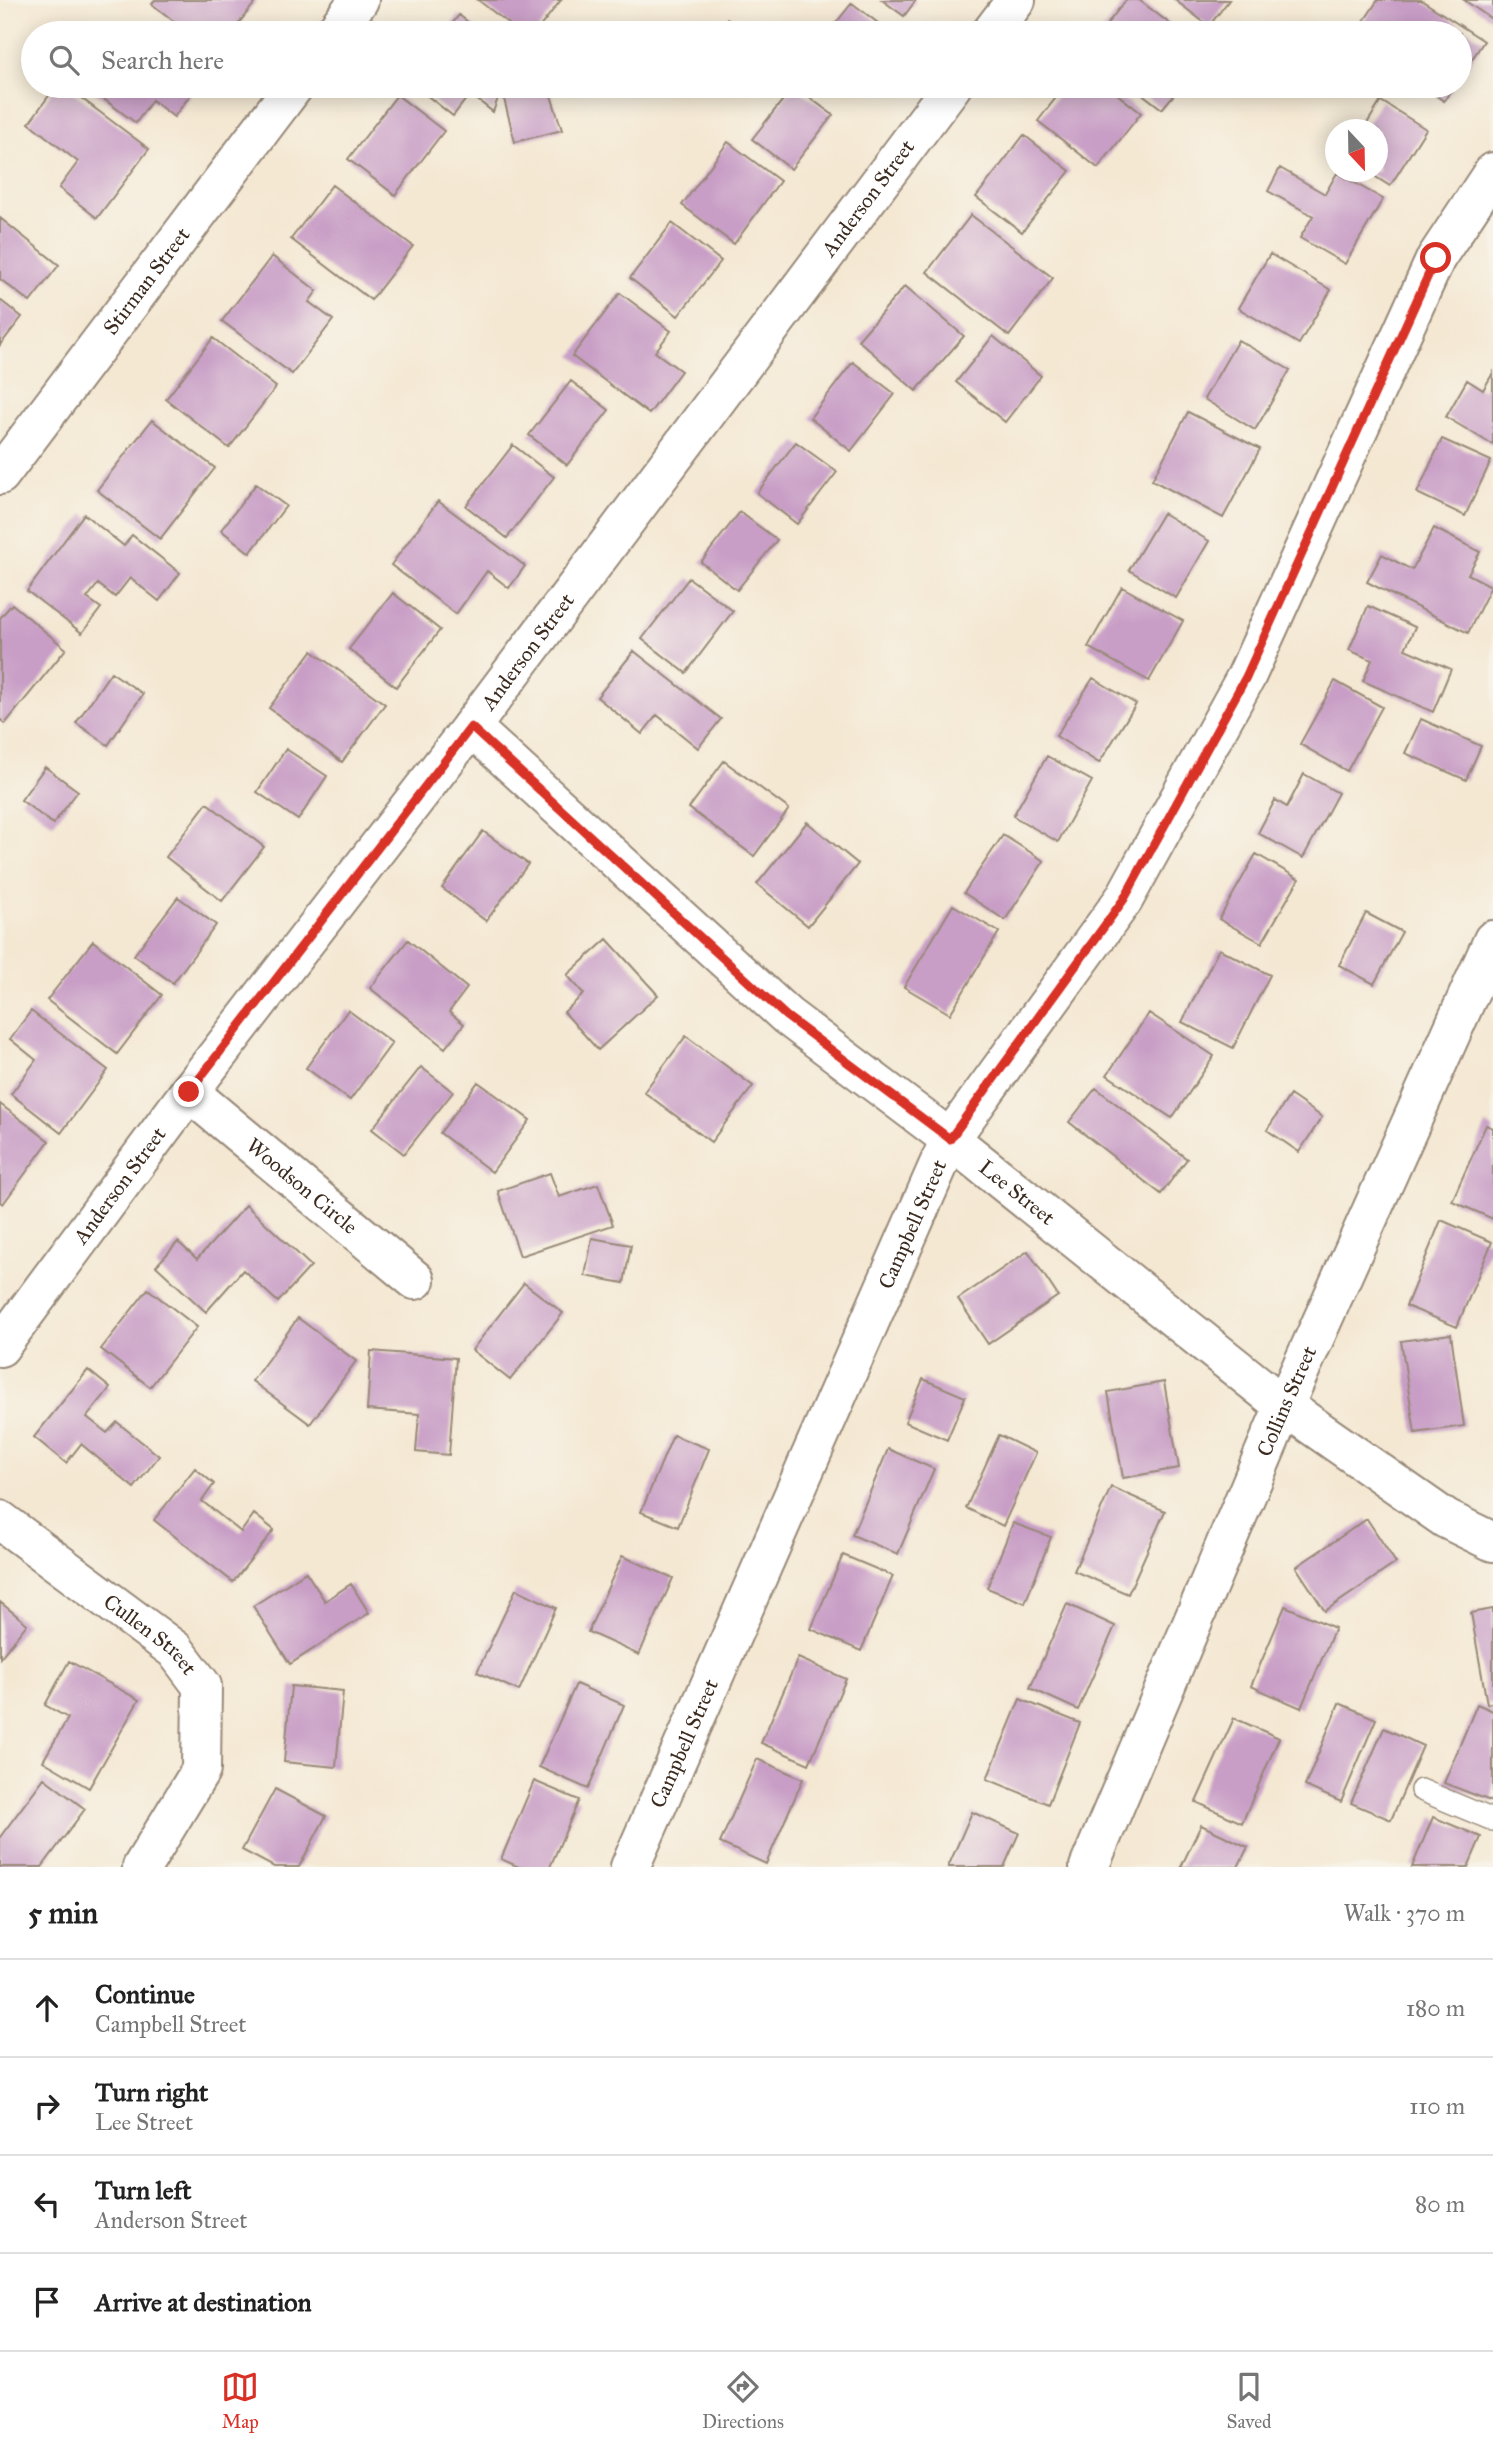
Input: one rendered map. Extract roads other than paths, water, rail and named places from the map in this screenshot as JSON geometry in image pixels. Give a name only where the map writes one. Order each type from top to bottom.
[{"type":"street","points":[[343,21],[359,0]]},
{"type":"street","points":[[1000,21],[1016,0]]},
{"type":"street","name":"Stirman Street","points":[[0,475],[285,98]]},
{"type":"street","name":"Anderson Street","points":[[0,1347],[189,1092],[471,727],[943,98]]},
{"type":"street","name":"Campbell Street","points":[[630,1867],[950,1139],[1124,899],[1246,677],[1436,258],[1493,172]]},
{"type":"street","name":"Lee Street","points":[[471,727],[786,1016],[950,1139],[1284,1406],[1447,1518],[1493,1542]]},
{"type":"street","name":"Collins Street","points":[[1088,1867],[1284,1406],[1493,940]]},
{"type":"street","name":"Woodson Circle","points":[[189,1092],[415,1280]]},
{"type":"street","name":"Cullen Street","points":[[0,1520],[175,1650],[202,1686],[201,1770],[142,1867]]},
{"type":"lane","points":[[1421,1790],[1493,1820]]}]
